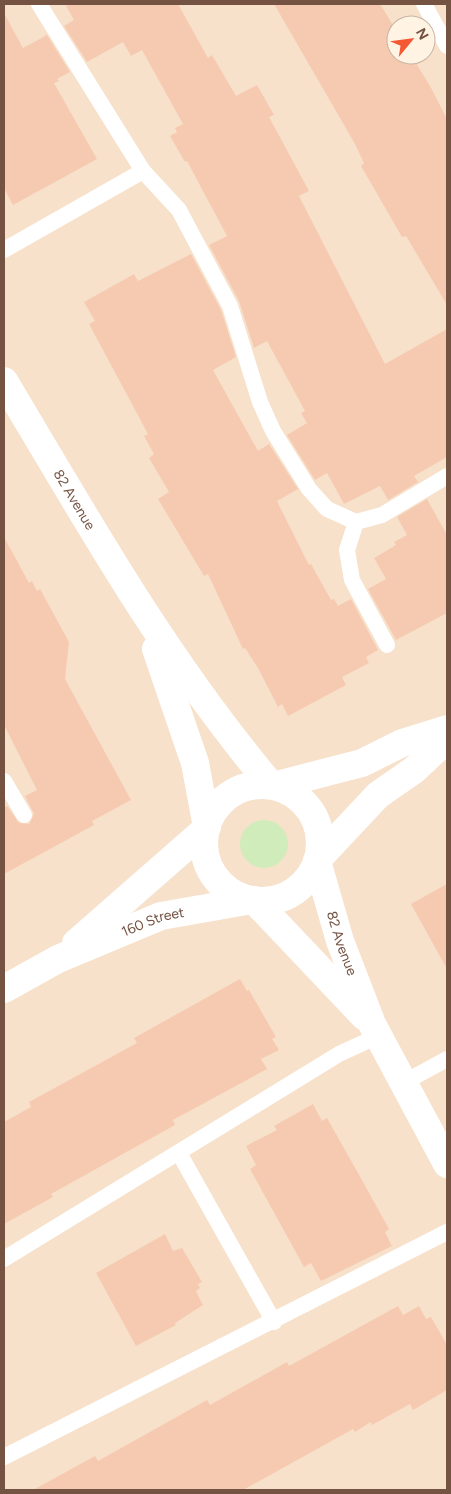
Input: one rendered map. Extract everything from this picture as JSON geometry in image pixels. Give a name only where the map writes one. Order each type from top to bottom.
[{"type":"street","name":"82 Avenue","points":[[4,381],[145,617],[220,723],[272,786]]},
{"type":"street","name":"82 Avenue","points":[[145,617],[195,762],[206,829]]},
{"type":"street","points":[[272,786],[362,763],[402,743],[447,729]]},
{"type":"street","points":[[317,860],[378,795],[414,770],[447,738]]},
{"type":"street","points":[[255,785],[272,786],[291,793],[306,805],[316,821],[320,840],[317,860],[311,874],[300,887],[285,896],[269,900],[253,900],[234,894],[220,882],[209,867],[204,849],[206,829],[212,814],[223,800],[238,790],[255,785]]},
{"type":"street","name":"160 Street","points":[[58,959],[206,829]]},
{"type":"street","name":"82 Avenue","points":[[317,860],[340,941],[375,1030],[447,1164]]},
{"type":"street","name":"82 Avenue","points":[[253,900],[375,1030]]},
{"type":"street","name":"160 Street","points":[[4,989],[58,959],[161,916],[253,900]]},
{"type":"lane","points":[[39,4],[143,171],[179,210],[230,306],[260,402],[290,462],[308,489],[327,509],[356,522],[382,515],[447,476]]},
{"type":"lane","points":[[424,4],[447,46]]},
{"type":"lane","points":[[4,250],[143,171]]},
{"type":"lane","points":[[356,522],[347,550],[352,580],[387,645]]},
{"type":"lane","points":[[4,781],[24,815]]},
{"type":"lane","points":[[4,1258],[179,1153],[375,1030]]},
{"type":"lane","points":[[402,1083],[447,1059]]},
{"type":"lane","points":[[179,1153],[274,1322]]},
{"type":"lane","points":[[4,1458],[274,1322],[447,1232]]},
{"type":"shaded area","points":[[4,4],[447,4],[447,1490],[4,1490]]},
{"type":"green space","points":[[259,820],[269,820],[281,827],[288,839],[288,849],[281,861],[269,868],[259,868],[251,864],[244,857],[240,849],[240,839],[244,831],[251,824]]},
{"type":"building","points":[[65,4],[178,4],[208,58],[212,55],[236,96],[257,85],[274,115],[269,117],[309,191],[299,196],[385,364],[447,329],[447,457],[414,476],[418,482],[388,500],[380,486],[344,504],[327,473],[315,480],[287,435],[307,423],[301,413],[305,411],[267,341],[254,348],[239,301],[209,245],[227,236],[187,161],[185,162],[170,136],[177,132],[175,128],[183,124],[142,50],[131,56],[123,42],[87,62],[64,26],[74,20]]},
{"type":"building","points":[[274,4],[380,4],[387,15],[386,65],[417,65],[430,86],[447,119],[447,305],[406,236],[402,237],[361,166],[364,163],[355,144]]},
{"type":"building","points":[[4,13],[23,48],[47,35],[70,72],[57,79],[59,81],[54,83],[97,159],[13,205],[4,188]]},
{"type":"building","points":[[191,254],[221,310],[236,357],[213,370],[258,451],[269,444],[298,489],[277,501],[309,565],[311,564],[331,600],[334,599],[338,606],[351,599],[378,650],[366,657],[369,663],[342,677],[346,685],[288,716],[282,704],[278,707],[258,668],[245,648],[243,649],[208,574],[204,576],[158,499],[169,492],[149,458],[154,454],[144,436],[148,434],[89,324],[95,321],[84,302],[134,274],[138,281]]},
{"type":"building","points":[[427,499],[447,535],[447,613],[396,640],[368,589],[386,579],[374,558],[396,545],[394,542],[407,535],[397,517]]},
{"type":"building","points":[[4,537],[29,583],[32,581],[37,591],[40,589],[69,642],[65,679],[131,800],[92,821],[94,825],[4,874],[4,808],[7,806],[19,823],[29,824],[34,814],[25,796],[37,790],[4,725]]},
{"type":"building","points":[[447,884],[447,969],[411,904]]},
{"type":"building","points":[[240,979],[247,991],[249,990],[276,1037],[272,1039],[279,1050],[261,1059],[267,1069],[173,1120],[175,1125],[51,1194],[53,1197],[4,1224],[4,1122],[31,1107],[29,1102],[137,1043],[134,1038]]},
{"type":"building","points":[[313,1104],[322,1121],[327,1118],[363,1182],[389,1229],[385,1232],[392,1246],[321,1281],[311,1263],[304,1267],[250,1169],[256,1165],[246,1146],[277,1130],[274,1126]]},
{"type":"building","points":[[165,1234],[173,1251],[182,1248],[202,1282],[198,1284],[200,1288],[196,1291],[203,1305],[175,1323],[176,1325],[136,1346],[96,1273]]},
{"type":"building","points":[[398,1306],[403,1315],[419,1306],[426,1319],[431,1317],[447,1345],[447,1390],[413,1410],[410,1404],[372,1425],[371,1422],[355,1432],[353,1429],[243,1490],[33,1490],[95,1456],[98,1461],[207,1400],[210,1405],[287,1362],[289,1366]]}]
